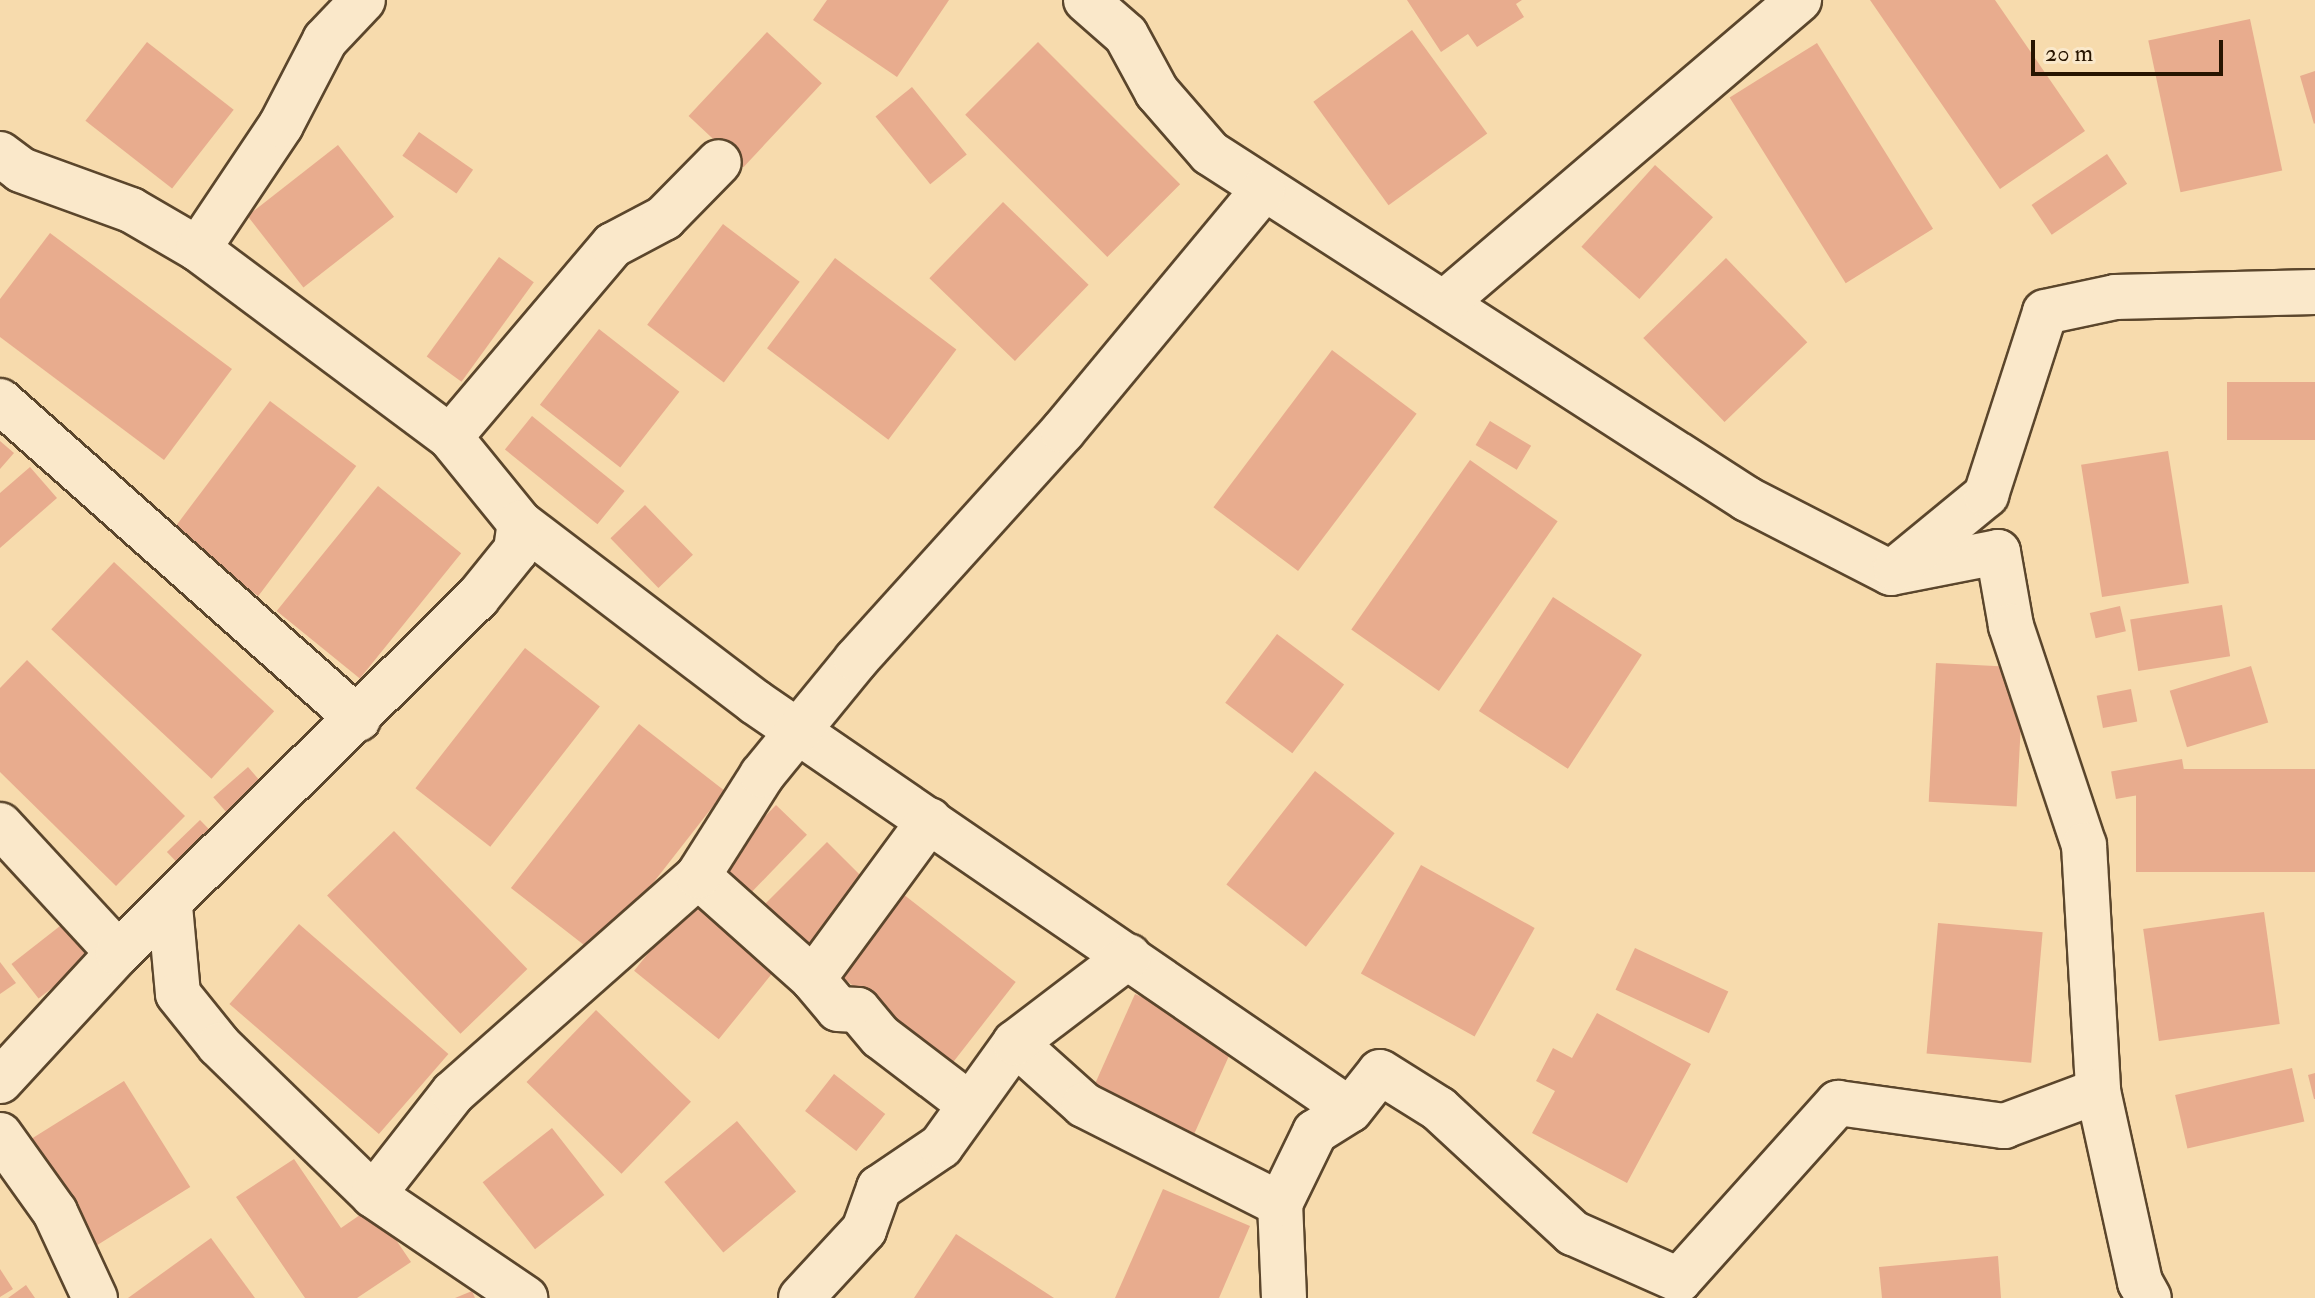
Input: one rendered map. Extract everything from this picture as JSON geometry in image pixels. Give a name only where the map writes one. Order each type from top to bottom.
[{"type":"street","points":[[198,249],[281,125],[325,40],[363,0]]},
{"type":"street","points":[[1444,303],[1799,0]]},
{"type":"street","points":[[1104,5],[1126,35],[1157,92],[1210,153],[1747,499],[1891,573],[1998,552],[2011,626],[2084,845],[2098,1091],[2140,1282],[2149,1298]]},
{"type":"street","points":[[450,437],[613,245],[664,218],[719,162]]},
{"type":"street","points":[[7,173],[131,210],[198,249],[450,437],[520,523],[802,732],[1350,1110]]},
{"type":"street","points":[[373,1195],[453,1093],[698,876],[762,775],[802,732],[856,660],[1063,431],[1263,190]]},
{"type":"street","points":[[1891,573],[1986,495],[2045,312],[2115,297],[2315,292]]},
{"type":"street","points":[[0,401],[358,719]]},
{"type":"street","points":[[0,1081],[118,953],[170,906],[478,597],[516,550],[520,523]]},
{"type":"street","points":[[813,979],[930,820]]},
{"type":"street","points":[[0,825],[118,953]]},
{"type":"street","points":[[698,876],[813,979],[838,1009],[858,1010],[881,1037],[969,1104]]},
{"type":"street","points":[[170,906],[178,994],[219,1045],[373,1195],[525,1298]]},
{"type":"street","points":[[801,1298],[864,1230],[879,1188],[941,1146],[1015,1043],[1129,956]]},
{"type":"street","points":[[1015,1043],[1084,1105],[1280,1204]]},
{"type":"street","points":[[1284,1298],[1280,1204],[1315,1132],[1350,1110],[1380,1072],[1439,1109],[1573,1233],[1679,1280],[1838,1103],[2004,1126],[2098,1091]]},
{"type":"street","points":[[0,1135],[55,1212],[95,1298]]},
{"type":"building","points":[[827,0],[949,0],[897,77],[813,20]]},
{"type":"building","points":[[1407,0],[1522,0],[1516,4],[1524,17],[1477,47],[1468,34],[1441,52]]},
{"type":"building","points":[[1870,0],[1995,0],[2085,131],[2000,189]]},
{"type":"building","points":[[2250,19],[2282,171],[2180,192],[2148,41]]},
{"type":"building","points":[[1412,30],[1487,134],[1389,205],[1313,102]]},
{"type":"building","points":[[767,32],[822,83],[743,167],[689,116]]},
{"type":"building","points":[[147,42],[234,110],[172,189],[85,121]]},
{"type":"building","points":[[1038,42],[1180,184],[1107,257],[965,115]]},
{"type":"building","points":[[1817,43],[1933,229],[1846,283],[1730,98]]},
{"type":"building","points":[[2315,71],[2315,123],[2314,124],[2300,76]]},
{"type":"building","points":[[912,87],[967,155],[930,184],[875,117]]},
{"type":"building","points":[[419,132],[473,170],[456,194],[402,156]]},
{"type":"building","points":[[338,145],[394,217],[303,288],[247,216]]},
{"type":"building","points":[[2107,154],[2127,184],[2052,235],[2032,205]]},
{"type":"building","points":[[1655,165],[1713,217],[1639,299],[1581,247]]},
{"type":"building","points":[[1003,202],[1089,285],[1015,361],[929,278]]},
{"type":"building","points":[[723,224],[800,282],[724,382],[647,325]]},
{"type":"building","points":[[50,233],[232,369],[164,460],[0,337],[0,299]]},
{"type":"building","points":[[499,257],[534,282],[461,382],[427,357]]},
{"type":"building","points":[[835,258],[956,349],[888,440],[767,348]]},
{"type":"building","points":[[1726,258],[1807,342],[1725,422],[1643,338]]},
{"type":"building","points":[[599,329],[679,392],[620,467],[540,405]]},
{"type":"building","points":[[1332,350],[1417,414],[1298,571],[1213,507]]},
{"type":"building","points":[[2227,382],[2315,382],[2315,440],[2227,440]]},
{"type":"building","points":[[270,401],[356,466],[258,596],[172,531]]},
{"type":"building","points":[[532,416],[624,491],[597,524],[505,449]]},
{"type":"building","points":[[1490,421],[1531,446],[1517,470],[1476,445]]},
{"type":"building","points":[[0,441],[14,453],[0,469]]},
{"type":"building","points":[[2168,451],[2189,583],[2102,597],[2081,465]]},
{"type":"building","points":[[1470,460],[1558,521],[1439,691],[1351,630]]},
{"type":"building","points":[[30,467],[57,498],[0,548],[0,493]]},
{"type":"building","points":[[378,486],[461,553],[360,678],[277,611]]},
{"type":"building","points":[[645,505],[693,555],[658,588],[610,538]]},
{"type":"building","points":[[114,562],[274,711],[211,779],[51,629]]},
{"type":"building","points":[[1553,597],[1642,655],[1568,769],[1479,711]]},
{"type":"building","points":[[2222,605],[2230,656],[2138,671],[2130,620]]},
{"type":"building","points":[[2120,606],[2126,631],[2096,638],[2090,613]]},
{"type":"building","points":[[1277,634],[1344,685],[1292,753],[1225,703]]},
{"type":"building","points":[[525,648],[600,706],[490,847],[415,788]]},
{"type":"building","points":[[27,660],[185,816],[116,886],[0,772],[0,688]]},
{"type":"building","points":[[1936,663],[2024,668],[2017,806],[1929,802]]},
{"type":"building","points":[[2251,666],[2268,722],[2187,747],[2170,691]]},
{"type":"building","points":[[2131,689],[2137,721],[2103,728],[2097,696]]},
{"type":"building","points":[[639,724],[725,791],[597,955],[511,888]]},
{"type":"building","points":[[2182,759],[2187,787],[2116,799],[2111,772]]},
{"type":"building","points":[[248,767],[275,798],[240,828],[213,797]]},
{"type":"building","points":[[2136,769],[2315,769],[2315,872],[2136,872]]},
{"type":"building","points":[[1315,771],[1395,833],[1306,947],[1226,884]]},
{"type":"building","points":[[776,805],[807,835],[749,895],[718,865]]},
{"type":"building","points":[[200,820],[226,847],[193,879],[167,852]]},
{"type":"building","points":[[394,831],[527,969],[460,1034],[327,896]]},
{"type":"building","points":[[827,842],[871,886],[805,952],[761,908]]},
{"type":"building","points":[[1421,865],[1535,928],[1475,1036],[1361,973]]},
{"type":"building","points":[[697,893],[782,962],[719,1039],[634,971]]},
{"type":"building","points":[[903,894],[1016,982],[952,1063],[840,975]]},
{"type":"building","points":[[2264,912],[2280,1024],[2159,1041],[2143,929]]},
{"type":"building","points":[[69,919],[96,954],[39,999],[11,964]]},
{"type":"building","points":[[1938,923],[2043,932],[2031,1063],[1927,1054]]},
{"type":"building","points":[[299,924],[448,1054],[379,1134],[229,1004]]},
{"type":"building","points":[[1635,948],[1728,992],[1709,1033],[1616,990]]},
{"type":"building","points":[[0,962],[16,983],[0,994]]},
{"type":"building","points":[[1135,994],[1236,1039],[1189,1145],[1088,1100]]},
{"type":"building","points":[[596,1010],[691,1102],[621,1174],[527,1082]]},
{"type":"building","points":[[1597,1013],[1691,1064],[1627,1183],[1532,1133],[1555,1091],[1536,1081],[1553,1048],[1572,1058]]},
{"type":"building","points":[[2292,1068],[2304,1122],[2187,1149],[2175,1095]]},
{"type":"building","points":[[2315,1073],[2315,1099],[2314,1099],[2308,1075]]},
{"type":"building","points":[[834,1074],[885,1114],[856,1151],[805,1111]]},
{"type":"building","points":[[124,1081],[190,1187],[97,1245],[31,1139]]},
{"type":"building","points":[[737,1121],[796,1191],[723,1253],[664,1182]]},
{"type":"building","points":[[552,1128],[604,1195],[535,1249],[483,1182]]},
{"type":"building","points":[[294,1159],[341,1228],[373,1206],[411,1262],[357,1298],[305,1298],[236,1197]]},
{"type":"building","points":[[1163,1189],[1250,1226],[1219,1298],[1115,1298]]},
{"type":"building","points":[[956,1234],[1054,1298],[914,1298]]},
{"type":"building","points":[[211,1238],[255,1298],[128,1298]]},
{"type":"building","points":[[1998,1256],[2001,1298],[1882,1298],[1879,1267]]},
{"type":"building","points":[[0,1269],[13,1289],[0,1297]]},
{"type":"building","points":[[26,1285],[35,1298],[8,1298]]},
{"type":"building","points":[[472,1291],[475,1298],[455,1298]]}]
